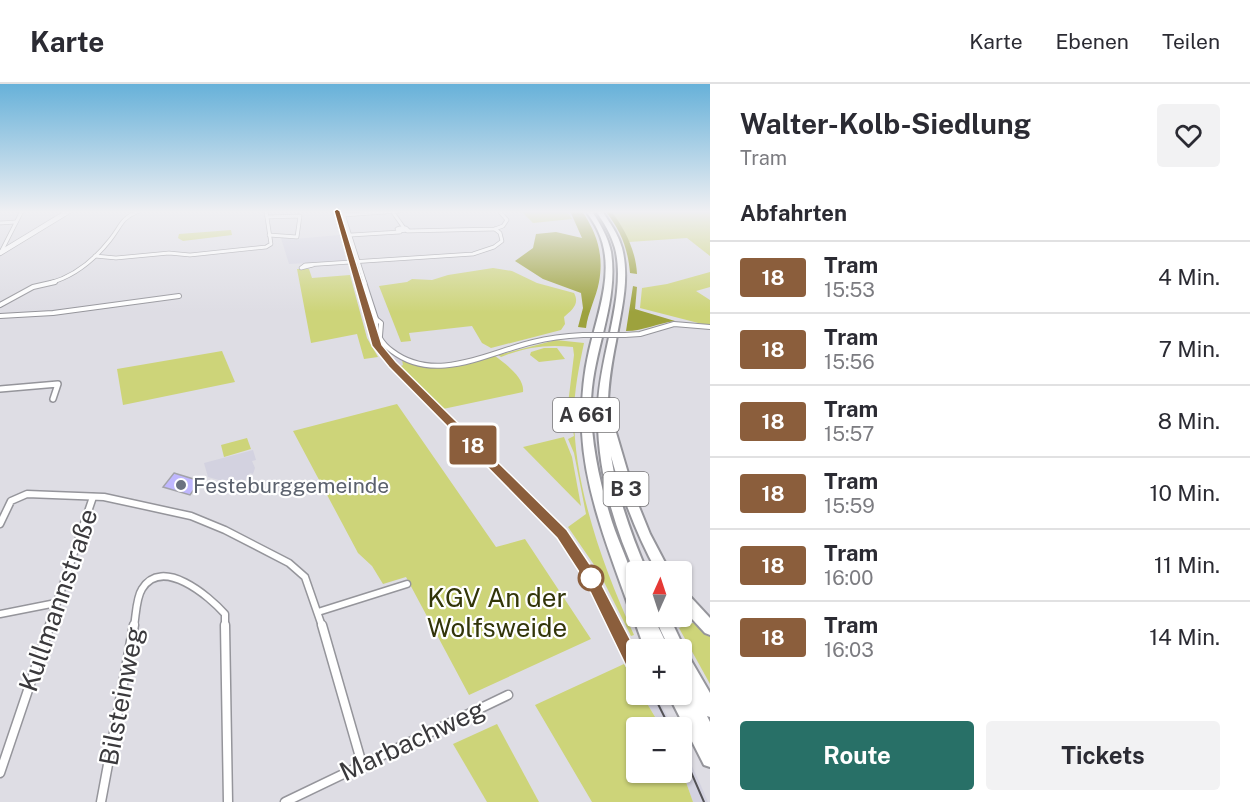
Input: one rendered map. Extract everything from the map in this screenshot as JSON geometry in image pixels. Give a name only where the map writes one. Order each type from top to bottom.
[{"type":"highway","name":"A 661","points":[[606,245],[610,262],[606,295],[589,372],[586,434],[597,496],[626,578]]},
{"type":"highway","name":"A 661","points":[[617,245],[622,263],[621,298],[608,358],[603,401],[603,438],[608,472],[619,514],[637,561]]},
{"type":"highway","name":"B 3","points":[[603,401],[623,482],[658,561]]},
{"type":"highway","points":[[692,609],[710,628]]},
{"type":"highway","points":[[692,676],[710,708]]},
{"type":"highway","points":[[682,705],[710,759]]},
{"type":"highway","points":[[692,705],[710,738]]},
{"type":"street","points":[[0,305],[31,288],[58,281],[95,256],[106,245]]},
{"type":"street","points":[[95,256],[116,258],[169,253],[190,255],[270,245]]},
{"type":"street","points":[[353,245],[376,319],[377,332],[390,350],[400,357],[421,364],[441,366],[462,363],[539,340],[583,335],[640,335],[658,327],[676,324],[710,327]]},
{"type":"street","points":[[313,265],[458,256],[480,252],[497,245]]},
{"type":"street","points":[[0,316],[63,311],[179,296]]},
{"type":"street","points":[[0,389],[58,384],[53,399]]},
{"type":"street","points":[[0,524],[15,498],[27,494],[93,497],[133,502],[191,516],[264,549],[289,563],[305,577],[318,612],[362,764]]},
{"type":"street","name":"Kullmannstraße","points":[[0,773],[93,497]]},
{"type":"street","name":"Bilsteinweg","points":[[101,802],[141,590],[147,580],[156,576],[173,578],[211,598],[225,614],[228,802]]},
{"type":"street","points":[[318,612],[407,584]]},
{"type":"street","points":[[0,614],[56,603]]},
{"type":"street","name":"Marbachweg","points":[[285,802],[508,695]]},
{"type":"shaded area","points":[[283,245],[342,245],[346,261],[289,264]]},
{"type":"shaded area","points":[[534,245],[598,245],[601,263],[599,282],[586,328],[578,327],[583,308],[581,293],[543,279],[515,261],[533,248]]},
{"type":"shaded area","points":[[624,245],[630,245],[632,249],[637,274],[630,273]]},
{"type":"shaded area","points":[[359,279],[381,345],[392,360],[396,357],[402,360],[404,365],[399,368],[443,409],[437,412],[385,361],[376,347],[355,280]]},
{"type":"shaded area","points":[[633,286],[637,287],[635,309],[675,321],[626,331]]},
{"type":"shaded area","points":[[445,412],[566,532],[586,559],[616,618],[609,619],[584,571],[566,543],[440,414]]},
{"type":"shaded area","points":[[253,450],[256,460],[252,461],[255,468],[253,474],[250,473],[244,482],[229,478],[226,482],[208,477],[204,463]]},
{"type":"shaded area","points":[[620,624],[628,639],[626,656],[611,625]]},
{"type":"shaded area","points":[[648,705],[661,705],[668,717],[655,717]]},
{"type":"shaded area","points":[[692,766],[708,802],[693,802],[686,783],[692,783]]},
{"type":"green space","points":[[695,245],[710,245],[710,256]]},
{"type":"green space","points":[[493,268],[512,271],[537,283],[574,293],[576,304],[564,317],[565,324],[561,330],[491,348],[482,343],[472,326],[409,333],[411,341],[401,342],[379,286],[407,282],[412,279],[432,280],[448,275]]},
{"type":"green space","points":[[297,269],[309,269],[312,278],[350,275],[367,338],[378,357],[364,359],[357,334],[311,343]]},
{"type":"green space","points":[[710,272],[710,287],[696,291],[710,300],[710,326],[640,308],[642,288],[667,284]]},
{"type":"green space","points":[[556,340],[584,343],[574,406],[575,443],[579,471],[593,528],[626,616],[626,626],[599,572],[568,527],[586,514],[574,453],[568,439],[574,436],[568,404],[573,347],[536,347],[501,357],[498,355]]},
{"type":"green space","points":[[544,348],[557,348],[565,359],[539,362],[530,355],[531,352]]},
{"type":"green space","points":[[222,351],[235,382],[123,405],[117,369]]},
{"type":"green space","points":[[495,356],[518,377],[523,392],[443,409],[399,367],[403,365],[402,360],[426,367],[448,367]]},
{"type":"green space","name":"KGV An der Wolfsweide","points":[[397,404],[496,547],[525,539],[591,639],[469,695],[406,577],[383,584],[372,566],[358,553],[293,431]]},
{"type":"green space","points":[[564,437],[572,457],[581,506],[523,447]]},
{"type":"green space","points":[[247,438],[251,449],[224,457],[221,445]]},
{"type":"green space","points":[[698,621],[710,633],[710,684],[692,651],[692,639],[685,639],[679,628],[692,627],[692,623]]},
{"type":"green space","points":[[626,627],[631,627],[634,635],[631,636]]},
{"type":"green space","points":[[624,664],[626,667],[626,705],[648,705],[655,717],[626,717],[626,783],[686,783],[693,802],[592,802],[535,705]]},
{"type":"green space","points":[[497,724],[539,802],[487,802],[453,744]]},
{"type":"building","name":"Festeburggemeinde","points":[[174,473],[200,481],[190,495],[163,487]]},
{"type":"tram line","points":[[346,245],[372,335],[392,365],[562,534],[590,577],[615,626]]},
{"type":"tram line","name":"18","points":[[346,245],[377,346],[392,365],[562,534],[590,577],[626,648]]},
{"type":"tram line","points":[[614,625],[626,648]]},
{"type":"tram line","points":[[658,705],[664,717]]},
{"type":"tram line","points":[[692,774],[704,802]]},
{"type":"place","name":"Festeburggemeinde","points":[[181,485]]}]
